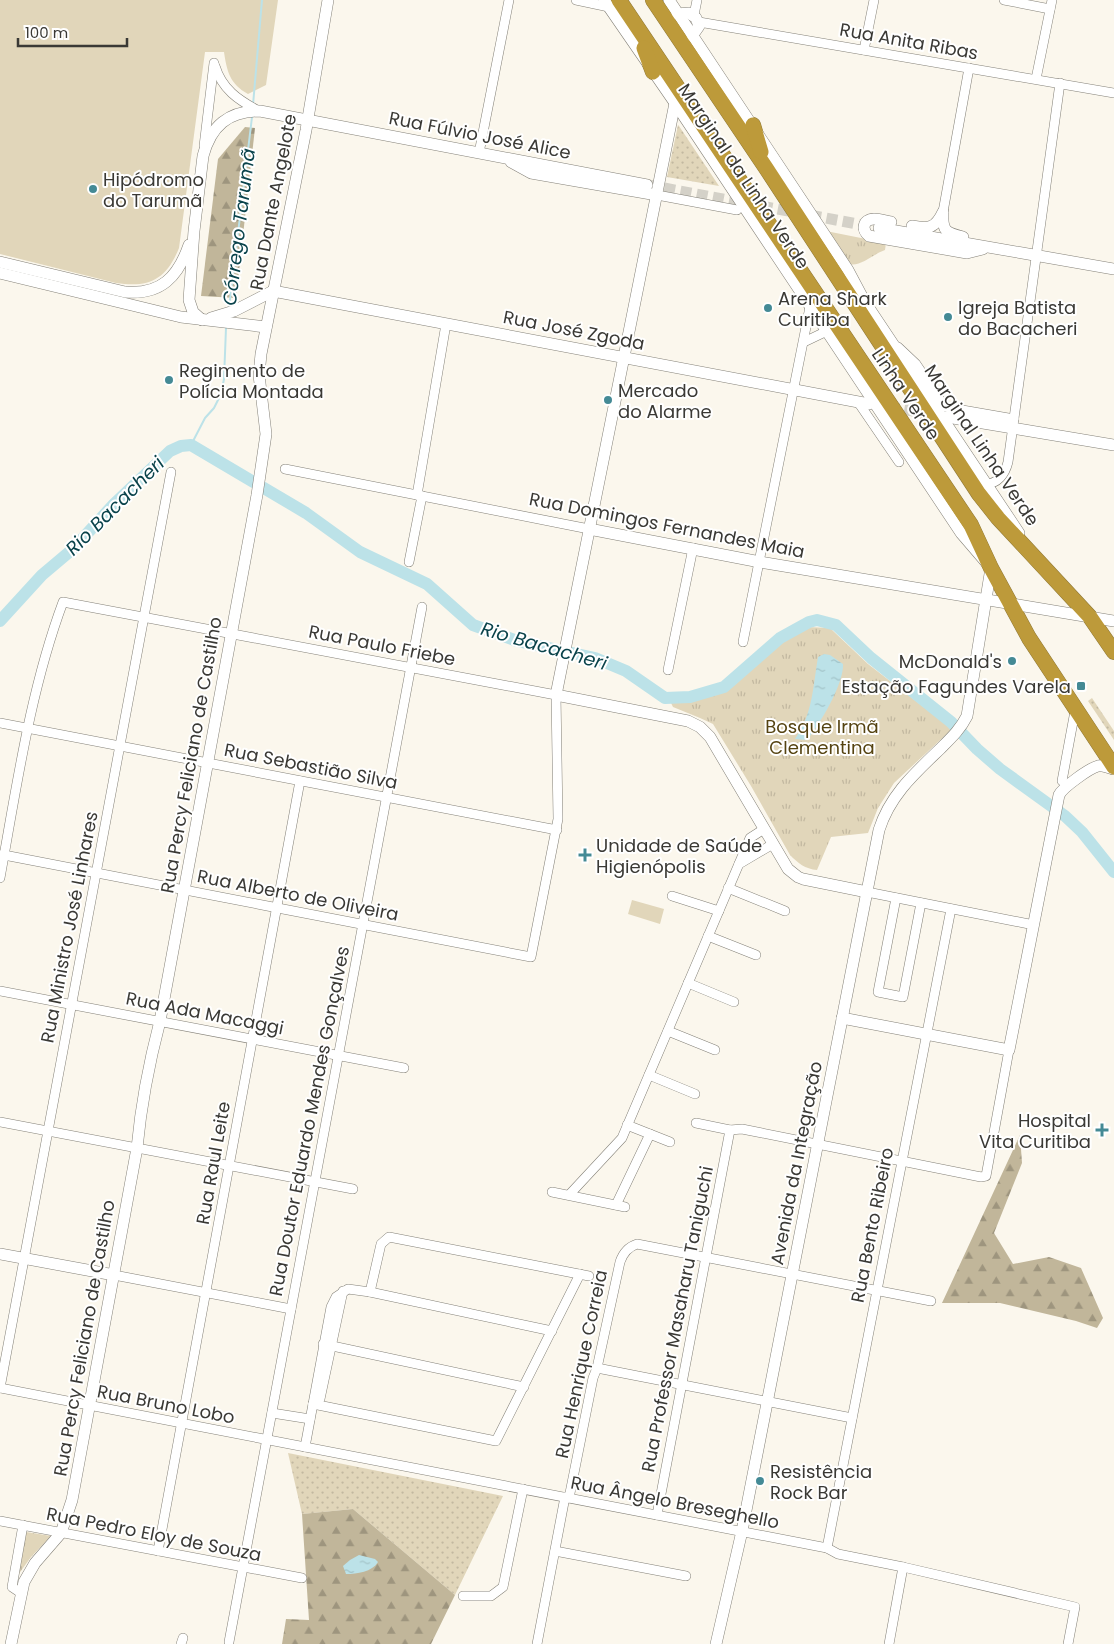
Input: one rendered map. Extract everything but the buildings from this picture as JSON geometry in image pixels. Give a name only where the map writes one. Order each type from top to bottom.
[{"type":"highway","name":"Linha Verde","points":[[653,0],[766,168],[979,494],[998,518],[1090,617],[1114,652]]},
{"type":"highway","name":"Linha Verde","points":[[611,2],[635,23],[971,525],[1009,603],[1037,652],[1114,768]]},
{"type":"highway","points":[[635,23],[653,72]]},
{"type":"highway","points":[[753,125],[766,168]]},
{"type":"main road","name":"Rua Dante Angelote","points":[[261,470],[266,424],[259,364],[308,120],[328,0]]},
{"type":"main road","name":"Marginal da Linha Verde","points":[[668,0],[848,270],[865,302],[891,341]]},
{"type":"main road","name":"Marginal da Linha Verde","points":[[611,2],[653,72],[961,533],[991,568]]},
{"type":"main road","points":[[677,14],[689,13],[696,18],[697,30],[692,36]]},
{"type":"main road","points":[[556,695],[675,103]]},
{"type":"main road","name":"Rua Fúlvio José Alice","points":[[247,108],[647,184]]},
{"type":"main road","points":[[204,320],[193,312],[189,300],[194,231],[203,156],[210,137],[219,124],[247,108]]},
{"type":"main road","points":[[506,158],[532,156],[660,181]]},
{"type":"main road","points":[[506,158],[531,173],[657,195]]},
{"type":"main road","points":[[943,212],[938,221],[930,228],[873,219],[864,224],[863,229],[869,236],[967,253],[988,248]]},
{"type":"main road","points":[[943,212],[944,228],[949,233],[972,240],[988,248]]},
{"type":"main road","points":[[879,228],[1114,269]]},
{"type":"main road","points":[[0,262],[125,292],[142,293],[159,287],[174,276],[185,256],[194,231]]},
{"type":"main road","points":[[0,273],[181,317],[204,320],[220,318],[273,291]]},
{"type":"main road","name":"Rua José Zgoda","points":[[273,291],[864,403]]},
{"type":"main road","points":[[220,318],[234,323],[266,327]]},
{"type":"main road","name":"Marginal Linha Verde","points":[[891,341],[985,484],[1044,568]]},
{"type":"main road","points":[[948,417],[1014,423],[1114,445]]},
{"type":"main road","name":"Rua Percy Feliciano de Castilho","points":[[62,1533],[72,1500],[137,1148],[146,1120],[157,1058],[160,1021],[261,470]]},
{"type":"main road","name":"Rua Domingos Fernandes Maia","points":[[589,528],[760,562],[1114,621]]},
{"type":"main road","points":[[986,600],[991,568]]},
{"type":"main road","name":"Avenida da Integração","points":[[716,1644],[742,1531],[879,830],[889,806],[906,783],[954,735],[967,716],[986,600]]},
{"type":"main road","name":"Rua Paulo Friebe","points":[[556,695],[694,724],[710,738],[764,829]]},
{"type":"main road","points":[[842,1018],[1009,1050],[1059,794],[1063,789],[1094,768],[1102,766],[1114,768]]},
{"type":"main road","points":[[764,829],[784,864],[798,877],[867,892]]},
{"type":"main road","points":[[0,1254],[114,1275]]},
{"type":"main road","points":[[12,1644],[24,1582],[30,1570],[62,1533]]},
{"type":"street","points":[[479,153],[509,0]]},
{"type":"street","points":[[576,0],[611,2]]},
{"type":"street","points":[[696,18],[697,0]]},
{"type":"street","points":[[864,50],[874,0]]},
{"type":"street","points":[[1004,0],[1051,5],[1036,79]]},
{"type":"street","name":"Rua Anita Ribas","points":[[696,18],[864,50],[1114,93]]},
{"type":"street","points":[[203,156],[214,63],[217,73],[227,89],[247,108]]},
{"type":"street","points":[[943,212],[969,68]]},
{"type":"street","points":[[985,484],[995,482],[1004,473],[1008,462],[1060,83]]},
{"type":"street","points":[[657,195],[737,210]]},
{"type":"street","points":[[743,642],[810,307]]},
{"type":"street","points":[[409,562],[446,324]]},
{"type":"street","points":[[804,342],[827,331]]},
{"type":"street","points":[[891,341],[916,364],[945,407],[1014,423]]},
{"type":"street","points":[[864,403],[899,462]]},
{"type":"street","name":"Rua Domingos Fernandes Maia","points":[[285,470],[589,528]]},
{"type":"street","name":"Rua Ministro José Linhares","points":[[0,1388],[171,472]]},
{"type":"street","points":[[668,670],[692,548]]},
{"type":"street","name":"Rua Paulo Friebe","points":[[27,729],[44,657],[63,602],[556,695]]},
{"type":"street","name":"Rua Doutor Eduardo Mendes Gonçalves","points":[[229,1642],[422,607]]},
{"type":"street","points":[[556,695],[557,830]]},
{"type":"street","points":[[1062,781],[1076,711]]},
{"type":"street","name":"Rua Sebastião Silva","points":[[0,723],[557,830]]},
{"type":"street","points":[[0,878],[2,855],[27,729]]},
{"type":"street","name":"Rua Raul Leite","points":[[158,1551],[300,781]]},
{"type":"street","points":[[569,1195],[622,1138],[738,864],[750,838],[764,829]]},
{"type":"street","name":"Rua Alberto de Oliveira","points":[[2,855],[531,957],[557,830]]},
{"type":"street","points":[[738,864],[773,844]]},
{"type":"street","points":[[728,888],[785,910]]},
{"type":"street","points":[[867,892],[1034,925]]},
{"type":"street","points":[[672,896],[719,911]]},
{"type":"street","points":[[896,898],[878,992],[903,997],[921,903]]},
{"type":"street","name":"Rua Bento Ribeiro","points":[[827,1548],[951,909]]},
{"type":"street","points":[[708,936],[756,955]]},
{"type":"street","points":[[688,983],[734,1002]]},
{"type":"street","name":"Rua Ada Macaggi","points":[[0,991],[404,1068]]},
{"type":"street","points":[[668,1031],[715,1050]]},
{"type":"street","points":[[696,1123],[730,1130],[742,1129],[981,1177],[986,1176],[1009,1050]]},
{"type":"street","points":[[649,1075],[695,1094]]},
{"type":"street","points":[[0,1122],[353,1190]]},
{"type":"street","points":[[627,1125],[670,1142]]},
{"type":"street","name":"Rua Professor Masaharu Taniguchi","points":[[657,1515],[730,1130]]},
{"type":"street","points":[[616,1206],[650,1134]]},
{"type":"street","points":[[552,1192],[625,1208]]},
{"type":"street","points":[[314,1404],[493,1441],[499,1438],[552,1331],[585,1275],[389,1237],[381,1244],[370,1292]]},
{"type":"street","name":"Rua Henrique Correia","points":[[537,1644],[555,1551],[620,1262],[626,1250],[637,1244],[706,1257]]},
{"type":"street","points":[[706,1257],[931,1301]]},
{"type":"street","points":[[114,1275],[291,1309]]},
{"type":"street","points":[[305,1447],[314,1404],[320,1399],[327,1345],[343,1291],[351,1289],[370,1292],[552,1331]]},
{"type":"street","points":[[327,1345],[524,1387]]},
{"type":"street","points":[[597,1368],[852,1418]]},
{"type":"street","name":"Rua Bruno Lobo","points":[[0,1388],[267,1440]]},
{"type":"street","points":[[272,1413],[310,1419]]},
{"type":"street","name":"Rua Ângelo Breseghello","points":[[267,1440],[827,1548],[838,1554],[1075,1607],[1068,1644]]},
{"type":"street","points":[[463,1596],[491,1596],[503,1587],[523,1489]]},
{"type":"street","name":"Rua Pedro Eloy de Souza","points":[[0,1521],[302,1578]]},
{"type":"street","points":[[21,1594],[12,1587],[23,1525]]},
{"type":"street","points":[[555,1551],[686,1576]]},
{"type":"street","points":[[888,1644],[903,1567]]},
{"type":"green space","name":"Hipódromo do Tarumã","points":[[0,0],[278,0],[266,85],[248,94],[237,86],[230,77],[224,52],[205,52],[179,248],[168,268],[155,279],[147,283],[138,284],[116,283],[0,254]]},
{"type":"green space","points":[[679,126],[719,186],[667,177]]},
{"type":"green space","points":[[245,127],[255,128],[236,298],[201,296],[218,159]]},
{"type":"green space","points":[[826,231],[886,243],[885,250],[858,264],[849,264]]},
{"type":"green space","name":"Bosque Irmã Clementina","points":[[808,627],[830,628],[868,664],[952,729],[894,783],[878,808],[868,833],[831,837],[817,870],[802,865],[790,855],[713,724],[673,707],[669,699],[690,699],[725,688],[780,644]]},
{"type":"green space","points":[[1092,698],[1114,731],[1114,740],[1088,701]]},
{"type":"green space","points":[[632,900],[664,909],[660,924],[628,914]]},
{"type":"green space","points":[[1020,1135],[1022,1163],[994,1233],[1013,1264],[1049,1257],[1081,1268],[1103,1318],[1097,1328],[1076,1321],[1000,1303],[942,1303]]},
{"type":"green space","points":[[288,1453],[503,1496],[455,1595],[353,1509],[302,1514]]},
{"type":"green space","points":[[353,1509],[455,1595],[431,1644],[282,1644],[286,1619],[309,1620],[302,1514]]},
{"type":"green space","points":[[26,1532],[51,1536],[31,1557],[18,1575]]},
{"type":"water","points":[[824,654],[830,655],[843,664],[840,682],[824,714],[807,740],[795,739],[809,710],[818,657]]},
{"type":"water","points":[[359,1555],[375,1559],[378,1562],[368,1570],[346,1574],[343,1566]]},
{"type":"waterway","name":"Córrego Tarumã","points":[[253,105],[262,0]]},
{"type":"waterway","name":"Córrego Tarumã","points":[[229,308],[252,117]]},
{"type":"waterway","name":"Córrego Tarumã","points":[[191,445],[205,418],[214,408],[221,394],[224,379],[226,328]]},
{"type":"waterway","name":"Rio Bacacheri","points":[[0,621],[42,575],[74,548],[114,504],[170,451],[181,446],[191,445],[306,513],[360,552],[427,584],[473,625],[517,641],[595,658],[626,671],[665,698],[690,697],[724,687],[780,638],[809,622],[817,620],[836,625],[871,658],[951,722],[1000,769],[1065,816],[1082,832],[1114,872]]},
{"type":"tunnel","points":[[648,185],[879,228]]},
{"type":"tunnel","points":[[888,407],[931,414]]},
{"type":"place","name":"Hipódromo do Tarumã","points":[[93,189]]},
{"type":"place","name":"Arena Shark Curitiba","points":[[768,308]]},
{"type":"place","name":"Igreja Batista do Bacacheri","points":[[948,317]]},
{"type":"place","name":"Regimento de Polícia Montada","points":[[169,380]]},
{"type":"place","name":"Mercado do Alarme","points":[[608,400]]},
{"type":"place","name":"McDonald's","points":[[1012,661]]},
{"type":"place","name":"Estação Fagundes Varela","points":[[1081,686]]},
{"type":"place","name":"Unidade de Saúde Higienópolis","points":[[585,855]]},
{"type":"place","name":"Hospital Vita Curitiba","points":[[1102,1130]]},
{"type":"place","name":"Resistência Rock Bar","points":[[760,1481]]}]
